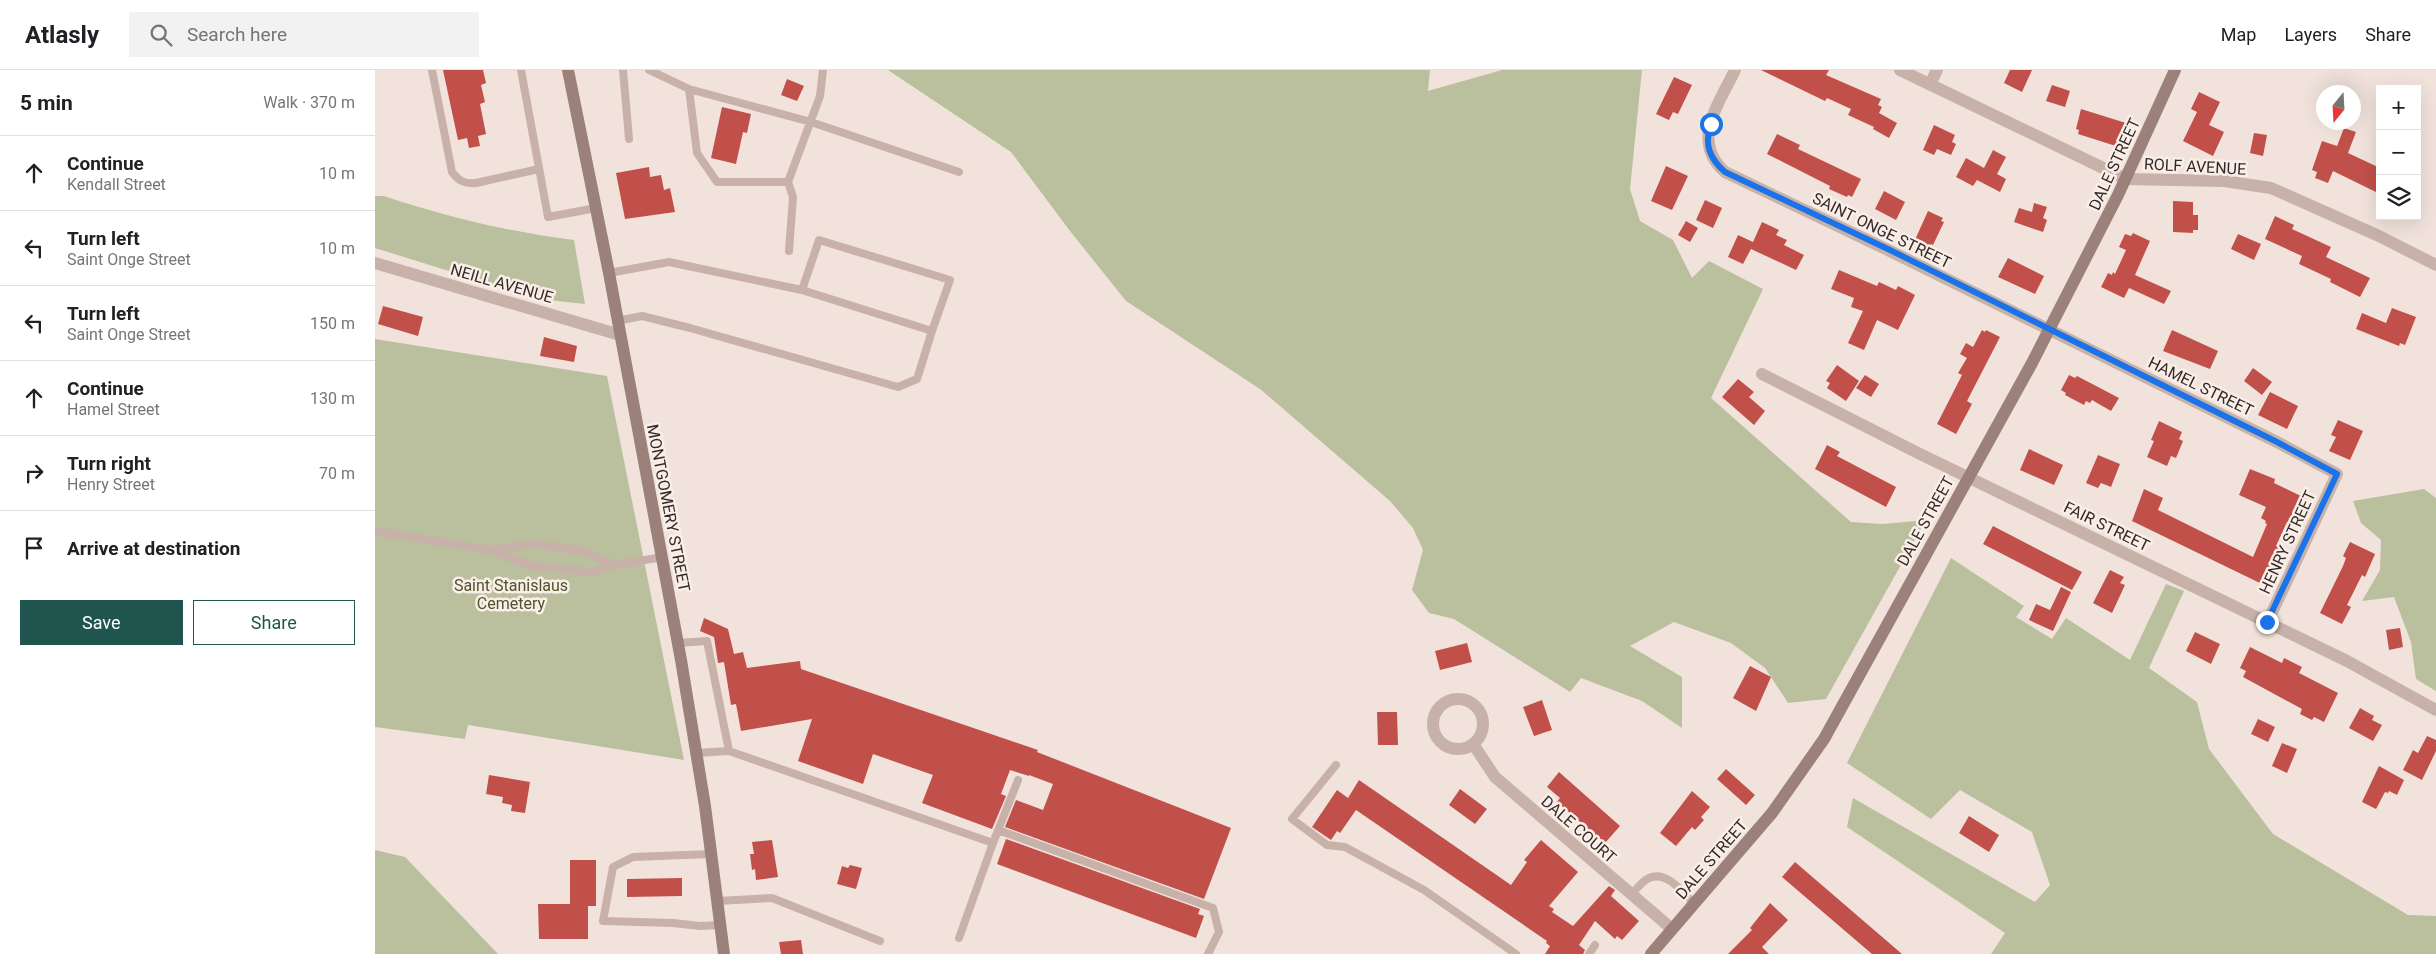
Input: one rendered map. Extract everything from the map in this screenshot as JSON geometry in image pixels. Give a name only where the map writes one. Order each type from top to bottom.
[{"type":"street","name":"MONTGOMERY STREET","points":[[568,70],[663,557],[697,754],[723,954]]},
{"type":"street","name":"SAINT ONGE STREET","points":[[1735,70],[1709,130],[1707,143],[1717,166],[1743,182],[1890,250],[2049,330]]},
{"type":"street","name":"ROLF AVENUE","points":[[1900,70],[2126,179],[2224,181],[2271,188],[2379,236],[2436,264]]},
{"type":"street","points":[[1930,84],[1937,70]]},
{"type":"street","name":"DALE STREET","points":[[1651,954],[1772,813],[1824,739],[2049,330],[2126,179],[2175,70]]},
{"type":"street","name":"NEILL AVENUE","points":[[375,263],[620,335]]},
{"type":"street","name":"HAMEL STREET","points":[[2049,330],[2277,442],[2337,474]]},
{"type":"street","name":"FAIR STREET","points":[[1762,374],[1805,398],[2347,661],[2436,710]]},
{"type":"street","name":"HENRY STREET","points":[[2267,622],[2337,474]]},
{"type":"street","points":[[1452,699],[1463,699],[1478,708],[1483,719],[1482,730],[1473,744],[1463,749],[1451,748],[1437,739],[1433,729],[1433,718],[1441,704],[1452,699]]},
{"type":"street","name":"DALE COURT","points":[[1473,744],[1495,778],[1672,929]]},
{"type":"lane","points":[[432,70],[452,172],[458,179],[466,183],[475,183],[539,169]]},
{"type":"lane","points":[[521,70],[548,217],[596,208]]},
{"type":"lane","points":[[623,70],[629,139]]},
{"type":"lane","points":[[649,70],[689,89],[811,122],[959,172]]},
{"type":"lane","points":[[789,251],[793,197],[788,182],[820,96],[823,70]]},
{"type":"lane","points":[[689,89],[697,153],[717,182],[788,182]]},
{"type":"lane","points":[[617,321],[642,316],[897,387],[917,379],[950,280],[819,240],[802,290]]},
{"type":"lane","points":[[609,273],[669,262],[802,290],[932,331]]},
{"type":"lane","points":[[375,531],[490,550],[532,566],[591,572],[615,565],[663,557]]},
{"type":"lane","points":[[490,550],[537,544],[583,551],[615,565]]},
{"type":"lane","points":[[678,643],[707,641],[729,751]]},
{"type":"lane","points":[[697,754],[729,751],[993,843]]},
{"type":"lane","points":[[1336,765],[1292,819],[1327,845],[1345,847],[1424,890],[1516,954]]},
{"type":"lane","points":[[959,938],[1018,780]]},
{"type":"lane","points":[[998,830],[1213,908],[1219,932],[1208,954]]},
{"type":"lane","points":[[711,854],[633,857],[613,867],[603,921],[700,926],[720,924]]},
{"type":"lane","points":[[1631,895],[1649,878],[1660,877],[1672,882],[1695,904]]},
{"type":"lane","points":[[717,901],[772,898],[880,941]]},
{"type":"lane","points":[[1589,954],[1595,945]]},
{"type":"green space","points":[[888,70],[1430,70],[1428,91],[1502,70],[1642,70],[1630,189],[1640,221],[1673,240],[1692,278],[1709,261],[1763,289],[1711,398],[1851,522],[1883,524],[1926,520],[1826,699],[1788,703],[1765,668],[1731,643],[1674,622],[1630,646],[1682,677],[1682,728],[1642,701],[1581,678],[1570,692],[1454,619],[1429,613],[1412,590],[1423,550],[1413,528],[1390,501],[1260,389],[1126,301],[1070,231],[1011,152]]},
{"type":"green space","points":[[375,196],[384,196],[478,223],[574,240],[585,304],[539,299],[375,248]]},
{"type":"green space","name":"Saint Stanislaus Cemetery","points":[[375,339],[607,376],[684,760],[468,725],[465,739],[375,727]]},
{"type":"green space","points":[[2424,489],[2436,498],[2436,691],[2416,679],[2411,642],[2394,597],[2362,601],[2380,570],[2381,540],[2361,523],[2353,501]]},
{"type":"green space","points":[[1951,558],[2024,606],[2016,617],[2052,639],[2066,618],[2130,660],[2166,584],[2184,591],[2149,668],[2197,702],[2209,749],[2273,834],[2408,915],[2436,916],[2436,954],[1991,954],[2005,933],[1847,827],[1853,798],[2035,902],[2050,885],[2032,832],[1960,790],[1931,819],[1847,763]]},
{"type":"green space","points":[[375,850],[405,857],[498,954],[375,954]]},
{"type":"building","points":[[443,70],[483,70],[486,83],[481,85],[485,102],[480,104],[486,134],[478,136],[480,146],[469,148],[467,138],[458,140]]},
{"type":"building","points":[[1761,70],[1829,70],[1826,75],[1881,99],[1878,105],[1882,107],[1879,113],[1897,123],[1889,138],[1873,129],[1874,127],[1848,115],[1851,109],[1827,98],[1825,101]]},
{"type":"building","points":[[2010,70],[2032,70],[2022,92],[2004,83]]},
{"type":"building","points":[[1674,77],[1692,85],[1678,114],[1673,112],[1669,120],[1656,114]]},
{"type":"building","points":[[787,79],[804,86],[797,101],[781,95]]},
{"type":"building","points":[[2052,85],[2070,91],[2065,107],[2046,101]]},
{"type":"building","points":[[2199,92],[2220,102],[2209,125],[2224,132],[2213,156],[2183,141],[2197,112],[2191,109]]},
{"type":"building","points":[[722,107],[751,114],[747,133],[743,132],[736,164],[711,158]]},
{"type":"building","points":[[2081,109],[2126,123],[2119,147],[2078,134],[2079,130],[2076,129]]},
{"type":"building","points":[[1934,125],[1955,135],[1952,142],[1956,144],[1951,155],[1937,149],[1934,155],[1923,150]]},
{"type":"building","points":[[2343,130],[2356,132],[2348,153],[2376,166],[2376,192],[2333,171],[2328,183],[2315,178],[2317,172],[2312,170],[2322,141],[2337,146]]},
{"type":"building","points":[[2254,133],[2267,135],[2263,156],[2250,153]]},
{"type":"building","points":[[1777,134],[1800,145],[1798,149],[1861,179],[1852,197],[1848,195],[1847,197],[1829,189],[1830,186],[1767,154]]},
{"type":"building","points":[[1993,150],[2006,157],[1997,174],[2006,179],[2000,192],[1977,180],[1973,186],[1956,177],[1966,158],[1984,168]]},
{"type":"building","points":[[1666,166],[1688,176],[1672,210],[1651,201]]},
{"type":"building","points":[[649,167],[650,177],[661,175],[664,190],[670,188],[675,212],[625,219],[616,173]]},
{"type":"building","points":[[1884,191],[1905,202],[1896,220],[1875,209]]},
{"type":"building","points":[[1705,200],[1722,208],[1713,228],[1696,220]]},
{"type":"building","points":[[2173,201],[2193,202],[2193,215],[2198,215],[2198,230],[2193,230],[2193,233],[2173,232]]},
{"type":"building","points":[[2034,203],[2047,207],[2043,218],[2047,220],[2043,232],[2014,222],[2019,208],[2032,212]]},
{"type":"building","points":[[1928,211],[1943,218],[1941,221],[1944,222],[1933,245],[1931,244],[1929,249],[1914,242]]},
{"type":"building","points":[[2275,216],[2294,225],[2292,229],[2331,247],[2326,257],[2370,278],[2360,297],[2330,282],[2331,279],[2299,264],[2302,256],[2265,239]]},
{"type":"building","points":[[1686,221],[1698,228],[1690,242],[1678,235]]},
{"type":"building","points":[[1762,222],[1779,230],[1776,235],[1787,240],[1784,245],[1804,255],[1796,270],[1751,249],[1743,264],[1728,257],[1738,235],[1753,242]]},
{"type":"building","points":[[2133,233],[2150,241],[2135,275],[2171,291],[2164,304],[2129,288],[2124,298],[2101,287],[2108,273],[2112,275],[2113,272],[2115,274],[2126,250],[2119,247],[2125,234],[2131,236]]},
{"type":"building","points":[[2238,234],[2261,244],[2254,260],[2231,249]]},
{"type":"building","points":[[2008,258],[2044,276],[2035,294],[1998,277]]},
{"type":"building","points":[[1839,270],[1877,286],[1879,282],[1896,290],[1898,286],[1915,295],[1898,330],[1877,320],[1864,350],[1848,343],[1863,311],[1851,307],[1854,298],[1831,289]]},
{"type":"building","points":[[383,306],[423,317],[418,336],[378,324]]},
{"type":"building","points":[[2392,308],[2416,317],[2405,345],[2400,343],[2399,346],[2356,329],[2362,313],[2386,323]]},
{"type":"building","points":[[1982,330],[2000,337],[1967,401],[1972,404],[1956,434],[1937,424],[1962,375],[1958,373],[1967,358],[1960,354],[1966,343],[1973,347]]},
{"type":"building","points":[[2172,330],[2218,351],[2210,369],[2163,351]]},
{"type":"building","points":[[544,337],[577,346],[574,362],[540,356]]},
{"type":"building","points":[[1837,365],[1859,381],[1846,401],[1827,388],[1830,383],[1826,381]]},
{"type":"building","points":[[2253,368],[2272,382],[2262,395],[2244,381]]},
{"type":"building","points":[[1865,375],[1879,384],[1871,397],[1856,388]]},
{"type":"building","points":[[2069,375],[2075,378],[2077,376],[2119,398],[2111,411],[2092,400],[2090,403],[2086,401],[2084,405],[2065,395],[2066,393],[2061,390]]},
{"type":"building","points":[[1738,379],[1754,392],[1749,397],[1765,411],[1754,425],[1722,397]]},
{"type":"building","points":[[2270,392],[2298,406],[2287,429],[2258,415]]},
{"type":"building","points":[[2338,420],[2363,431],[2350,460],[2329,451],[2336,437],[2331,435]]},
{"type":"building","points":[[2159,421],[2182,432],[2179,439],[2183,441],[2176,458],[2171,456],[2167,466],[2147,457],[2154,441],[2151,440]]},
{"type":"building","points":[[1827,445],[1840,452],[1837,456],[1896,487],[1886,507],[1815,469]]},
{"type":"building","points":[[2029,449],[2063,465],[2054,485],[2020,470]]},
{"type":"building","points":[[2098,455],[2120,464],[2111,487],[2101,483],[2098,488],[2086,483]]},
{"type":"building","points":[[2250,469],[2275,479],[2274,483],[2307,499],[2295,526],[2287,522],[2276,546],[2280,547],[2264,585],[2132,521],[2144,489],[2163,498],[2158,510],[2253,557],[2267,524],[2261,518],[2266,507],[2239,495]]},
{"type":"building","points":[[1993,526],[2082,572],[2072,590],[1983,544]]},
{"type":"building","points":[[2350,542],[2375,554],[2365,577],[2362,575],[2347,605],[2351,607],[2342,624],[2320,613],[2343,566],[2346,558],[2343,556]]},
{"type":"building","points":[[2110,570],[2124,577],[2120,583],[2125,585],[2112,613],[2093,603]]},
{"type":"building","points":[[2061,587],[2071,592],[2053,631],[2029,620],[2036,604],[2050,610]]},
{"type":"building","points":[[704,618],[728,629],[734,654],[743,652],[747,668],[800,661],[801,669],[1038,750],[1037,752],[1231,828],[1204,899],[1005,827],[1016,800],[1043,810],[1053,784],[1029,775],[1010,770],[1001,794],[1006,796],[992,829],[922,803],[933,775],[873,754],[863,784],[798,761],[812,719],[741,731],[736,704],[731,705],[724,662],[718,663],[714,637],[700,631]]},
{"type":"building","points":[[2400,628],[2403,647],[2389,650],[2386,630]]},
{"type":"building","points":[[2195,632],[2220,644],[2211,664],[2186,651]]},
{"type":"building","points":[[1467,643],[1472,662],[1440,670],[1435,651]]},
{"type":"building","points":[[2250,647],[2282,663],[2284,658],[2302,667],[2299,673],[2338,693],[2324,722],[2314,717],[2312,720],[2300,714],[2302,709],[2243,677],[2246,671],[2240,668]]},
{"type":"building","points":[[1750,666],[1771,677],[1756,711],[1733,698]]},
{"type":"building","points":[[1542,700],[1552,730],[1534,736],[1523,707]]},
{"type":"building","points":[[2360,708],[2374,716],[2372,720],[2382,725],[2373,741],[2349,728]]},
{"type":"building","points":[[1377,712],[1397,712],[1398,745],[1378,745]]},
{"type":"building","points":[[2258,719],[2275,727],[2268,742],[2251,734]]},
{"type":"building","points":[[2427,736],[2436,740],[2436,751],[2422,780],[2403,770],[2413,750],[2418,753]]},
{"type":"building","points":[[2282,743],[2297,749],[2287,773],[2272,766]]},
{"type":"building","points":[[2379,766],[2404,780],[2397,795],[2389,791],[2388,793],[2385,792],[2376,809],[2362,802]]},
{"type":"building","points":[[1726,769],[1755,795],[1746,805],[1717,779]]},
{"type":"building","points":[[1559,772],[1620,826],[1605,843],[1557,802],[1560,798],[1547,787]]},
{"type":"building","points":[[489,775],[530,782],[525,813],[511,811],[512,805],[502,803],[503,797],[486,794]]},
{"type":"building","points":[[1359,780],[1511,885],[1527,862],[1524,860],[1541,840],[1578,872],[1549,906],[1554,909],[1552,912],[1573,926],[1609,886],[1615,890],[1611,896],[1639,921],[1622,940],[1617,936],[1615,939],[1595,921],[1579,945],[1585,950],[1583,954],[1545,954],[1550,946],[1546,943],[1547,941],[1356,810],[1340,833],[1337,831],[1331,840],[1312,827],[1337,790],[1348,798]]},
{"type":"building","points":[[1460,789],[1487,809],[1475,824],[1449,805]]},
{"type":"building","points":[[1692,791],[1710,807],[1701,817],[1704,820],[1695,830],[1692,827],[1676,846],[1660,833]]},
{"type":"building","points":[[1969,816],[1999,835],[1989,852],[1959,833]]},
{"type":"building","points":[[1006,839],[1200,909],[1198,914],[1204,916],[1196,938],[997,864]]},
{"type":"building","points":[[772,840],[778,877],[756,880],[755,869],[752,870],[750,854],[754,854],[752,842]]},
{"type":"building","points":[[570,860],[596,860],[596,906],[588,906],[588,939],[539,939],[538,904],[570,904]]},
{"type":"building","points":[[1795,862],[1902,954],[1872,954],[1782,877]]},
{"type":"building","points":[[850,865],[862,868],[856,889],[837,884],[842,866],[848,868]]},
{"type":"building","points":[[682,878],[682,896],[627,897],[627,879]]},
{"type":"building","points":[[1770,903],[1788,920],[1762,947],[1769,954],[1728,954],[1752,930],[1750,928]]},
{"type":"building","points":[[801,940],[803,954],[781,954],[779,942]]},
{"type":"route","points":[[1711,124],[1707,137],[1709,151],[1717,166],[1725,172],[1890,250],[2277,442],[2337,474],[2267,622]]}]
